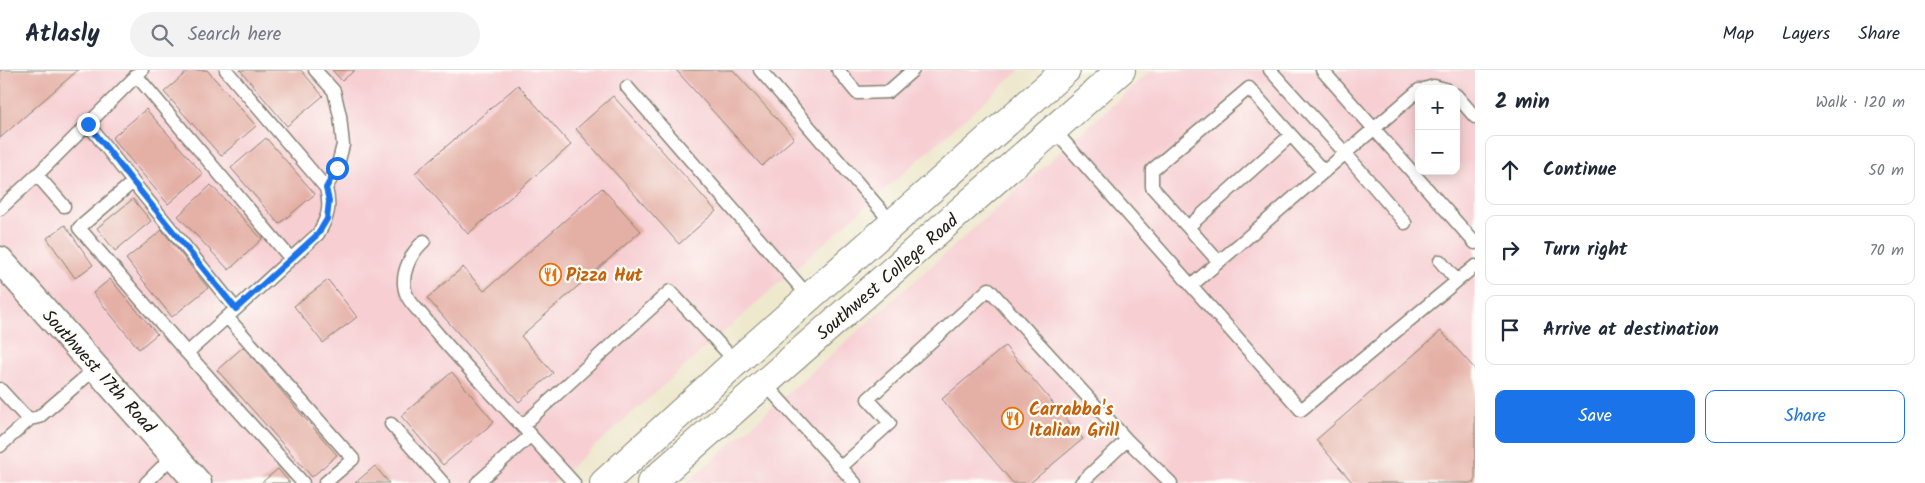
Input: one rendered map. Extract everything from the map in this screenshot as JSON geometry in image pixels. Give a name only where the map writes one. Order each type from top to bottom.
[{"type":"main road","name":"Southwest College Road","points":[[604,483],[736,362],[1066,70]]},
{"type":"main road","name":"Southwest College Road","points":[[651,483],[1121,70]]},
{"type":"street","name":"Southwest 17th Road","points":[[0,260],[198,483]]},
{"type":"lane","points":[[187,353],[318,234],[327,219],[329,201],[326,188],[226,70]]},
{"type":"lane","points":[[315,70],[334,92],[343,145],[337,168],[326,188]]},
{"type":"lane","points":[[760,70],[893,224]]},
{"type":"lane","points":[[838,70],[857,93],[888,92],[914,70]]},
{"type":"lane","points":[[1270,70],[1346,154],[1404,223]]},
{"type":"lane","points":[[1322,70],[1475,243]]},
{"type":"lane","points":[[0,209],[37,175],[139,73],[291,258]]},
{"type":"lane","points":[[627,87],[810,298]]},
{"type":"lane","points":[[1219,262],[1152,187],[1152,170],[1249,88],[1324,172]]},
{"type":"lane","points":[[1192,285],[1415,94]]},
{"type":"lane","points":[[1460,100],[1475,117]]},
{"type":"lane","points":[[88,124],[232,313],[353,459],[325,483]]},
{"type":"lane","points":[[1052,129],[1301,410],[1475,266]]},
{"type":"lane","points":[[1188,227],[1291,135]]},
{"type":"lane","points":[[37,175],[64,206]]},
{"type":"lane","points":[[133,182],[79,228],[303,483]]},
{"type":"lane","points":[[424,240],[415,249],[406,268],[404,285],[407,295],[435,330],[574,483]]},
{"type":"lane","points":[[1440,261],[1457,281]]},
{"type":"lane","points":[[841,467],[890,423],[868,399],[988,289],[1127,440],[1171,483]]},
{"type":"lane","points":[[477,483],[527,430],[670,291],[736,362]]},
{"type":"lane","points":[[0,446],[30,419],[39,417],[96,368]]},
{"type":"lane","points":[[764,384],[856,483]]},
{"type":"lane","points":[[0,389],[30,419]]},
{"type":"lane","points":[[391,424],[442,483]]},
{"type":"lane","points":[[1081,483],[1127,440]]},
{"type":"lane","points":[[146,483],[174,455]]},
{"type":"shaded area","points":[[0,70],[1020,70],[553,483],[0,483]]},
{"type":"shaded area","points":[[1152,70],[1475,70],[1475,483],[687,483]]},
{"type":"building","points":[[0,70],[78,70],[0,138]]},
{"type":"building","points":[[189,70],[207,70],[256,126],[221,156],[164,92]]},
{"type":"building","points":[[240,70],[301,70],[323,96],[287,126]]},
{"type":"building","points":[[332,70],[355,70],[342,81]]},
{"type":"building","points":[[676,70],[733,70],[794,138],[762,166]]},
{"type":"building","points":[[518,85],[571,145],[468,234],[415,173]]},
{"type":"building","points":[[613,96],[716,211],[679,244],[576,129]]},
{"type":"building","points":[[146,109],[203,174],[168,204],[112,138]]},
{"type":"building","points":[[266,138],[315,194],[279,224],[231,168]]},
{"type":"building","points":[[211,185],[262,239],[229,270],[178,216]]},
{"type":"building","points":[[602,188],[641,231],[521,336],[553,373],[519,402],[427,298],[463,267],[484,291]]},
{"type":"building","points":[[133,199],[151,221],[115,251],[97,228]]},
{"type":"building","points":[[65,225],[93,265],[75,278],[47,238]]},
{"type":"building","points":[[162,230],[208,288],[172,317],[126,259]]},
{"type":"building","points":[[110,279],[157,334],[139,349],[93,293]]},
{"type":"building","points":[[328,280],[357,317],[323,343],[294,306]]},
{"type":"building","points":[[1441,331],[1475,369],[1475,483],[1353,483],[1316,440]]},
{"type":"building","name":"Carrabba's Italian Grill","points":[[1005,346],[1083,439],[1030,483],[1013,483],[942,399]]},
{"type":"building","points":[[243,347],[337,455],[312,477],[217,370]]},
{"type":"building","points":[[452,372],[494,422],[443,465],[401,416]]},
{"type":"building","points":[[375,466],[389,483],[355,483]]},
{"type":"building","points":[[278,469],[290,483],[261,483]]},
{"type":"place","name":"Pizza Hut","points":[[550,275]]},
{"type":"place","name":"Carrabba's Italian Grill","points":[[1013,419]]},
{"type":"route","points":[[88,124],[236,309],[318,234],[327,219],[329,201],[326,188],[337,168]]}]
